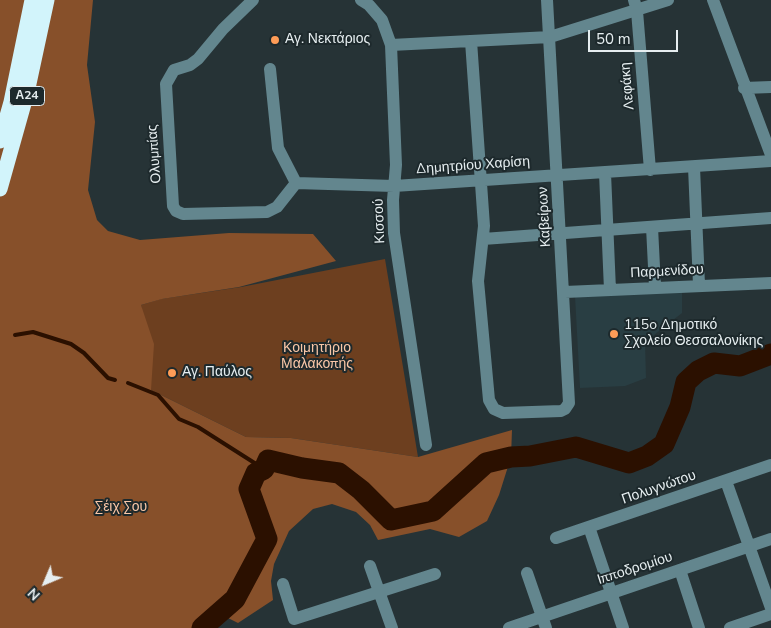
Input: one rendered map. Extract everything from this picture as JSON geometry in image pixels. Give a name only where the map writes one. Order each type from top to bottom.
[{"type":"highway","name":"Α24","points":[[0,140],[11,102],[32,0]]},
{"type":"highway","name":"Α24","points":[[0,190],[23,110],[47,0]]},
{"type":"street","name":"Ολυμπίας","points":[[253,0],[223,29],[198,59],[190,65],[174,70],[166,84],[173,206],[183,214],[267,212],[277,207],[296,183]]},
{"type":"street","name":"Καβείρων","points":[[483,239],[478,281],[489,400],[497,411],[507,414],[561,411],[570,403],[547,0]]},
{"type":"street","points":[[390,45],[550,37],[635,5],[668,0]]},
{"type":"street","points":[[713,0],[744,88],[771,155]]},
{"type":"street","name":"Κισσού","points":[[365,1],[382,20],[390,45],[396,150],[393,211],[396,252],[426,445]]},
{"type":"street","name":"Λεφάκη","points":[[635,5],[650,170]]},
{"type":"street","points":[[471,41],[481,180],[483,239],[771,218]]},
{"type":"street","points":[[270,68],[278,148],[296,183]]},
{"type":"street","points":[[744,88],[771,87]]},
{"type":"street","name":"Δημητρίου Χαρίση","points":[[296,183],[394,186],[771,161]]},
{"type":"street","points":[[694,167],[699,285]]},
{"type":"street","points":[[605,173],[610,290]]},
{"type":"street","points":[[652,227],[655,287]]},
{"type":"street","name":"Παρμενίδου","points":[[564,292],[699,285],[771,284]]},
{"type":"street","name":"Πολυγνώτου","points":[[556,538],[771,465]]},
{"type":"street","points":[[726,481],[771,608]]},
{"type":"street","points":[[589,527],[624,628]]},
{"type":"street","name":"Ιπποδρομίου","points":[[509,628],[544,622],[612,593],[771,539]]},
{"type":"street","points":[[370,566],[392,628]]},
{"type":"street","points":[[680,570],[700,628]]},
{"type":"street","points":[[527,573],[544,622]]},
{"type":"street","points":[[283,584],[295,623],[379,592],[435,574]]},
{"type":"street","points":[[730,628],[771,614]]},
{"type":"shaded area","points":[[682,291],[682,313],[645,342],[646,378],[625,386],[580,388],[575,296]]},
{"type":"green space","name":"Σέιχ Σου","points":[[0,0],[93,0],[87,65],[95,122],[88,190],[97,220],[108,231],[140,240],[229,233],[313,234],[336,261],[239,287],[162,299],[141,305],[154,344],[151,390],[246,437],[291,438],[418,457],[512,430],[511,457],[499,495],[487,521],[459,537],[430,529],[378,540],[370,525],[356,512],[332,504],[313,509],[289,531],[274,564],[271,581],[273,600],[238,623],[226,617],[200,622],[204,628],[0,628]]},
{"type":"green space","name":"Κοιμητήριο Μαλακοπής","points":[[385,259],[418,457],[291,438],[246,437],[151,390],[141,305],[161,299],[241,287]]},
{"type":"waterway","points":[[15,335],[33,332],[71,344],[84,353],[108,378],[115,380]]},
{"type":"waterway","points":[[202,628],[235,599],[267,539],[249,489],[256,473],[264,469],[268,460],[302,468],[339,473],[361,490],[391,520],[433,511],[486,463],[511,457],[530,456],[576,447],[629,463],[647,456],[664,444],[680,407],[686,382],[698,371],[714,363],[740,366],[771,354]]},
{"type":"waterway","points":[[128,383],[158,395],[179,419],[198,427],[264,469]]},
{"type":"place","name":"Αγ. Νεκτάριος","points":[[275,40]]},
{"type":"place","name":"115o Δημοτικό Σχολείο Θεσσαλονίκης","points":[[614,334]]},
{"type":"place","name":"Αγ. Παύλος","points":[[172,373]]}]
